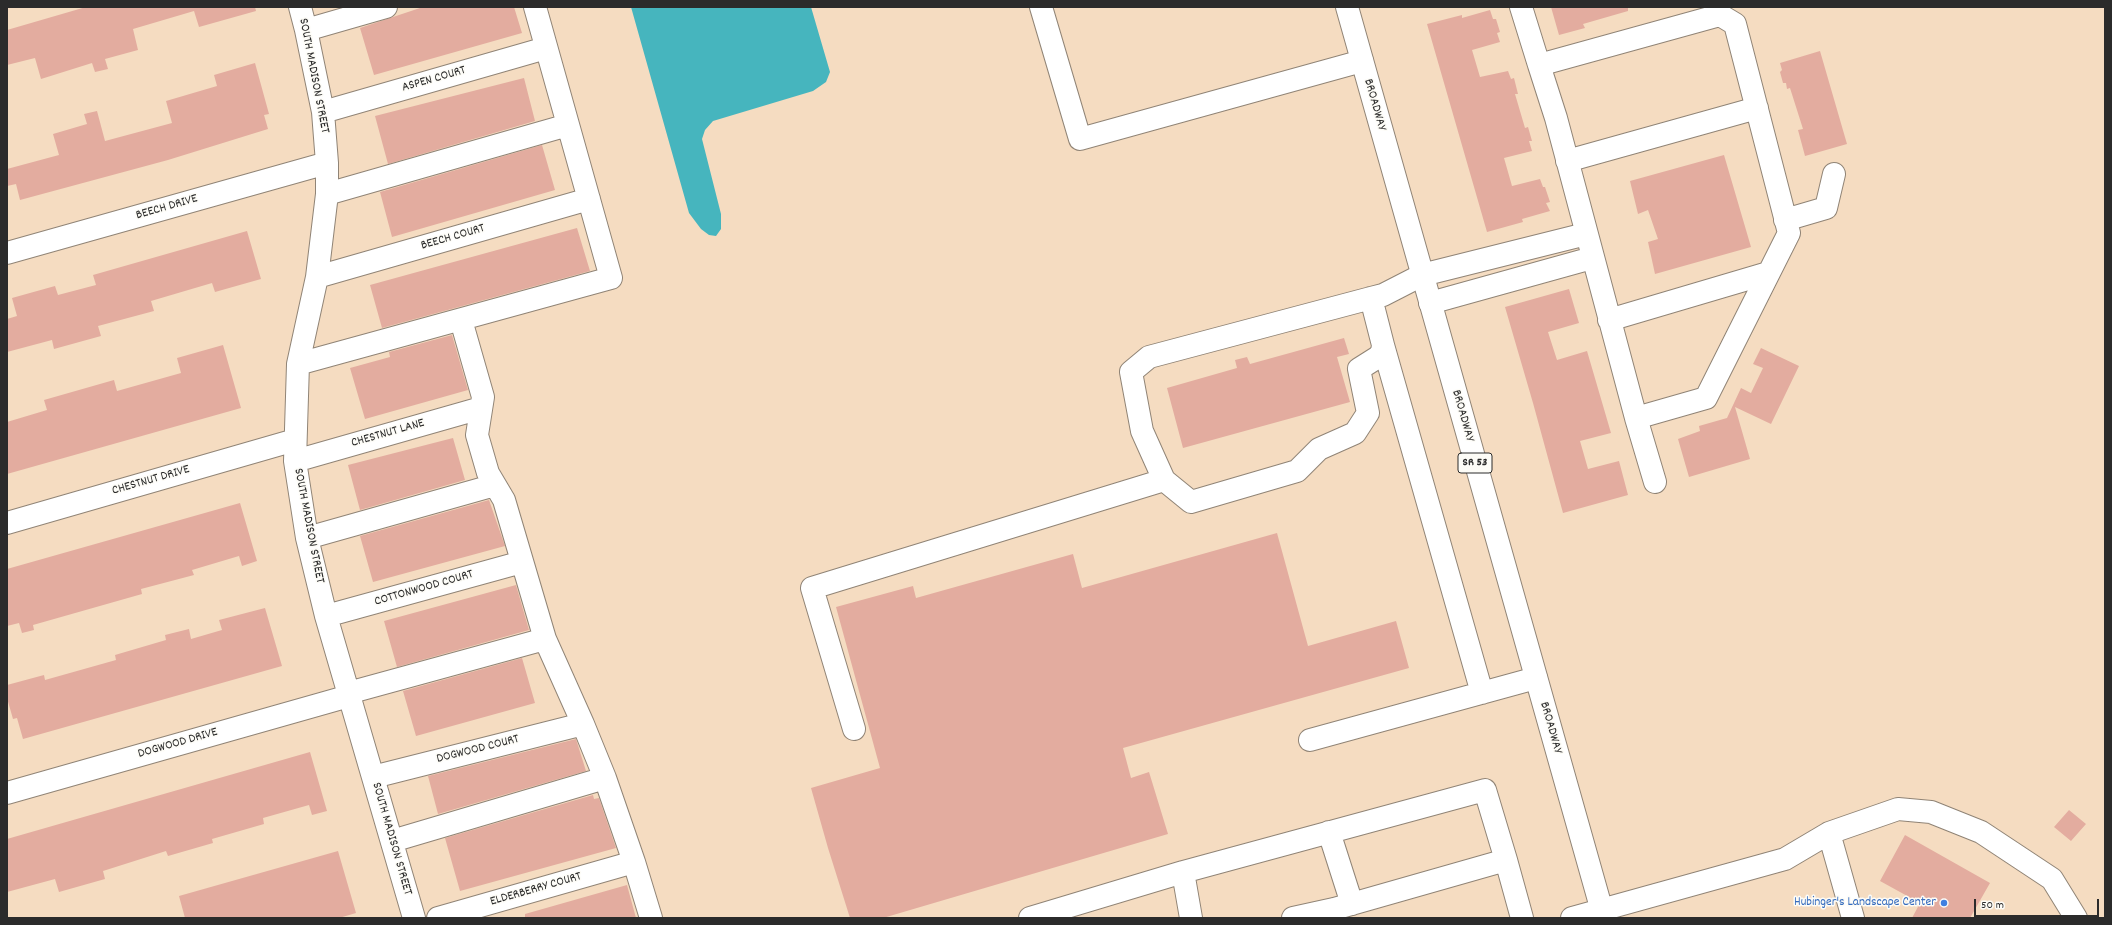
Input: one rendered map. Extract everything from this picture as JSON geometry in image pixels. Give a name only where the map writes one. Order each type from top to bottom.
[{"type":"street","name":"SOUTH MADISON STREET","points":[[300,7],[322,112],[327,163],[327,194],[317,277],[298,364],[295,451],[307,538],[326,616],[414,918]]},
{"type":"street","points":[[306,30],[386,7]]},
{"type":"street","points":[[298,364],[611,278],[534,7]]},
{"type":"street","points":[[1041,7],[1080,139],[1362,61]]},
{"type":"street","name":"BROADWAY","points":[[1347,7],[1603,914]]},
{"type":"street","points":[[1521,7],[1567,161],[1592,258],[1655,482]]},
{"type":"street","points":[[1539,65],[1720,15],[1735,24],[1788,233],[1706,398],[1636,418]]},
{"type":"street","name":"ASPEN COURT","points":[[322,112],[546,48]]},
{"type":"street","points":[[1567,161],[1757,108]]},
{"type":"street","points":[[327,194],[568,125]]},
{"type":"street","name":"BEECH DRIVE","points":[[7,253],[327,163]]},
{"type":"street","points":[[1785,220],[1826,208],[1834,174]]},
{"type":"street","name":"BEECH COURT","points":[[317,277],[589,199]]},
{"type":"street","points":[[1383,345],[1382,352],[1378,357],[1359,369],[1368,413],[1355,433],[1319,449],[1297,471],[1191,502],[1164,480],[1142,431],[1131,372],[1149,357],[1383,295],[1422,276],[1586,234]]},
{"type":"street","points":[[1430,303],[1592,258]]},
{"type":"street","points":[[1609,320],[1768,273]]},
{"type":"street","points":[[1371,298],[1482,693]]},
{"type":"street","points":[[461,320],[483,397],[477,435],[488,473],[504,500],[544,639],[583,724],[605,778],[634,862],[651,918]]},
{"type":"street","name":"CHESTNUT LANE","points":[[295,451],[481,408]]},
{"type":"street","name":"CHESTNUT DRIVE","points":[[7,522],[295,451]]},
{"type":"street","points":[[854,729],[812,588],[1164,480]]},
{"type":"street","points":[[307,538],[495,485]]},
{"type":"street","name":"COTTONWOOD COURT","points":[[326,616],[522,562]]},
{"type":"street","name":"DOGWOOD DRIVE","points":[[7,792],[544,639]]},
{"type":"street","points":[[1310,740],[1536,678]]},
{"type":"street","name":"DOGWOOD COURT","points":[[373,777],[583,724]]},
{"type":"street","points":[[392,841],[605,778]]},
{"type":"street","points":[[1030,918],[1183,872],[1485,790],[1522,918]]},
{"type":"street","points":[[1572,918],[1603,914],[1785,859],[1829,833],[1898,809],[1931,812],[1981,832],[2052,879],[2076,918]]},
{"type":"street","points":[[1329,832],[1352,904]]},
{"type":"street","points":[[1829,833],[1853,918]]},
{"type":"street","points":[[1292,918],[1352,904],[1506,860]]},
{"type":"street","name":"ELDERBERRY COURT","points":[[438,918],[634,862]]},
{"type":"street","points":[[1183,872],[1191,918]]},
{"type":"water","points":[[631,7],[811,7],[830,72],[826,82],[813,91],[713,121],[705,130],[702,139],[721,214],[721,229],[716,236],[709,235],[701,229],[689,213]]},
{"type":"building","points":[[86,7],[255,7],[256,11],[199,27],[194,11],[133,29],[138,50],[105,59],[108,69],[95,72],[92,63],[41,79],[35,58],[7,65],[7,30]]},
{"type":"building","points":[[423,7],[514,7],[522,33],[374,75],[360,28]]},
{"type":"building","points":[[1551,7],[1628,7],[1628,11],[1583,24],[1585,28],[1559,35]]},
{"type":"building","points":[[1490,10],[1493,19],[1496,19],[1500,32],[1497,33],[1500,42],[1472,50],[1480,77],[1508,71],[1511,79],[1514,78],[1518,94],[1515,94],[1525,128],[1528,127],[1532,141],[1529,141],[1532,151],[1504,158],[1512,186],[1540,179],[1543,187],[1545,187],[1550,202],[1546,203],[1550,211],[1522,219],[1523,222],[1487,232],[1427,24],[1462,15],[1462,18]]},
{"type":"building","points":[[1820,51],[1847,144],[1805,156],[1798,130],[1803,129],[1790,88],[1787,89],[1786,83],[1783,83],[1780,72],[1782,70],[1780,63]]},
{"type":"building","points":[[255,63],[269,114],[264,115],[268,129],[168,160],[20,200],[16,184],[7,186],[7,169],[59,155],[53,134],[87,124],[84,114],[97,111],[105,141],[172,123],[166,101],[217,86],[214,75]]},
{"type":"building","points":[[524,78],[535,121],[388,164],[375,116]]},
{"type":"building","points":[[542,145],[555,190],[392,237],[380,192]]},
{"type":"building","points":[[1724,155],[1751,247],[1655,274],[1648,242],[1658,239],[1648,210],[1638,214],[1630,181]]},
{"type":"building","points":[[577,228],[590,271],[382,328],[370,285]]},
{"type":"building","points":[[247,231],[261,279],[215,292],[212,283],[151,301],[154,311],[98,326],[101,336],[54,349],[52,340],[7,352],[7,319],[17,316],[12,298],[55,286],[58,295],[96,285],[93,275]]},
{"type":"building","points":[[1569,289],[1579,323],[1548,332],[1557,360],[1587,351],[1611,433],[1580,441],[1588,469],[1619,461],[1628,495],[1563,513],[1505,307]]},
{"type":"building","points":[[452,335],[468,390],[365,419],[350,368],[390,357],[389,352]]},
{"type":"building","points":[[1344,338],[1349,354],[1337,357],[1350,402],[1183,448],[1167,388],[1237,368],[1235,360],[1247,357],[1250,364]]},
{"type":"building","points":[[223,345],[241,408],[7,474],[7,422],[47,410],[44,400],[114,380],[117,391],[181,373],[177,358]]},
{"type":"building","points":[[1761,348],[1799,366],[1771,424],[1735,407],[1750,459],[1689,477],[1678,439],[1700,431],[1699,426],[1727,418],[1741,388],[1751,393],[1763,368],[1753,364]]},
{"type":"building","points":[[453,438],[465,480],[360,510],[348,465]]},
{"type":"building","points":[[489,500],[505,546],[373,582],[360,536]]},
{"type":"building","points":[[240,503],[257,561],[242,566],[239,556],[192,570],[194,575],[141,589],[142,594],[33,625],[34,630],[22,633],[19,623],[7,626],[7,569]]},
{"type":"building","points":[[1277,533],[1308,646],[1396,621],[1409,668],[1123,748],[1131,778],[1149,772],[1168,834],[883,918],[850,918],[811,788],[880,768],[836,607],[913,586],[916,598],[1073,554],[1082,588]]},
{"type":"building","points":[[516,585],[529,630],[397,667],[384,621]]},
{"type":"building","points":[[265,608],[282,666],[23,739],[17,718],[13,719],[7,698],[7,685],[44,675],[45,680],[116,660],[115,655],[166,640],[165,635],[189,629],[191,639],[222,630],[219,620]]},
{"type":"building","points":[[522,658],[535,703],[416,736],[403,691]]},
{"type":"building","points":[[576,739],[586,771],[438,814],[428,776]]},
{"type":"building","points":[[310,752],[327,811],[312,815],[309,805],[263,818],[264,824],[212,839],[213,843],[168,856],[166,851],[103,871],[105,879],[59,892],[55,879],[7,892],[7,839]]},
{"type":"building","points":[[593,795],[594,799],[599,798],[616,848],[460,891],[445,838]]},
{"type":"building","points":[[2069,810],[2086,824],[2071,841],[2054,827]]},
{"type":"building","points":[[1905,835],[1990,883],[1970,918],[1912,918],[1920,903],[1880,881]]},
{"type":"building","points":[[338,851],[356,913],[339,918],[185,918],[179,896]]},
{"type":"building","points":[[627,885],[636,918],[525,918],[525,914]]},
{"type":"place","name":"Hubinger's Landscape Center","points":[[1944,903]]}]
